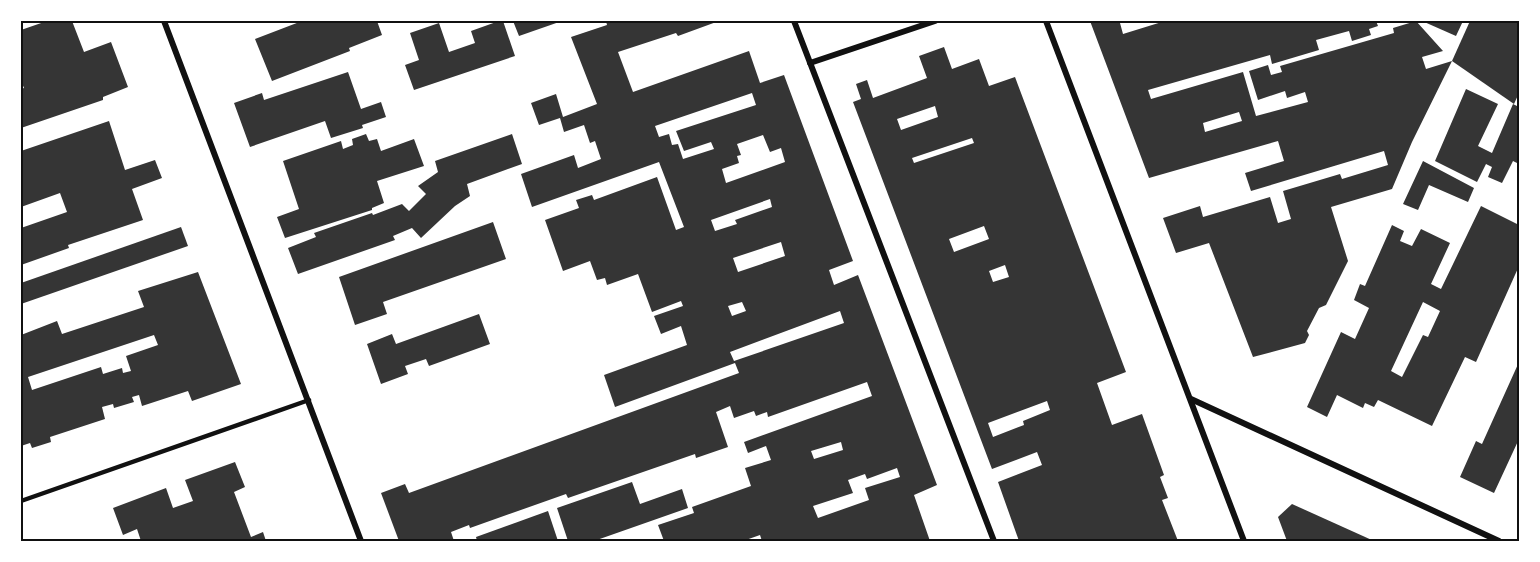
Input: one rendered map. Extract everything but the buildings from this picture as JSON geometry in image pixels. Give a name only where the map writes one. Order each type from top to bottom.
[{"type":"street","points":[[164,21],[361,541]]},
{"type":"street","points":[[794,21],[994,541]]},
{"type":"street","points":[[810,63],[935,21]]},
{"type":"street","points":[[1046,21],[1244,541]]},
{"type":"street","points":[[1191,399],[1498,541]]},
{"type":"lane","points":[[21,501],[309,400]]}]
